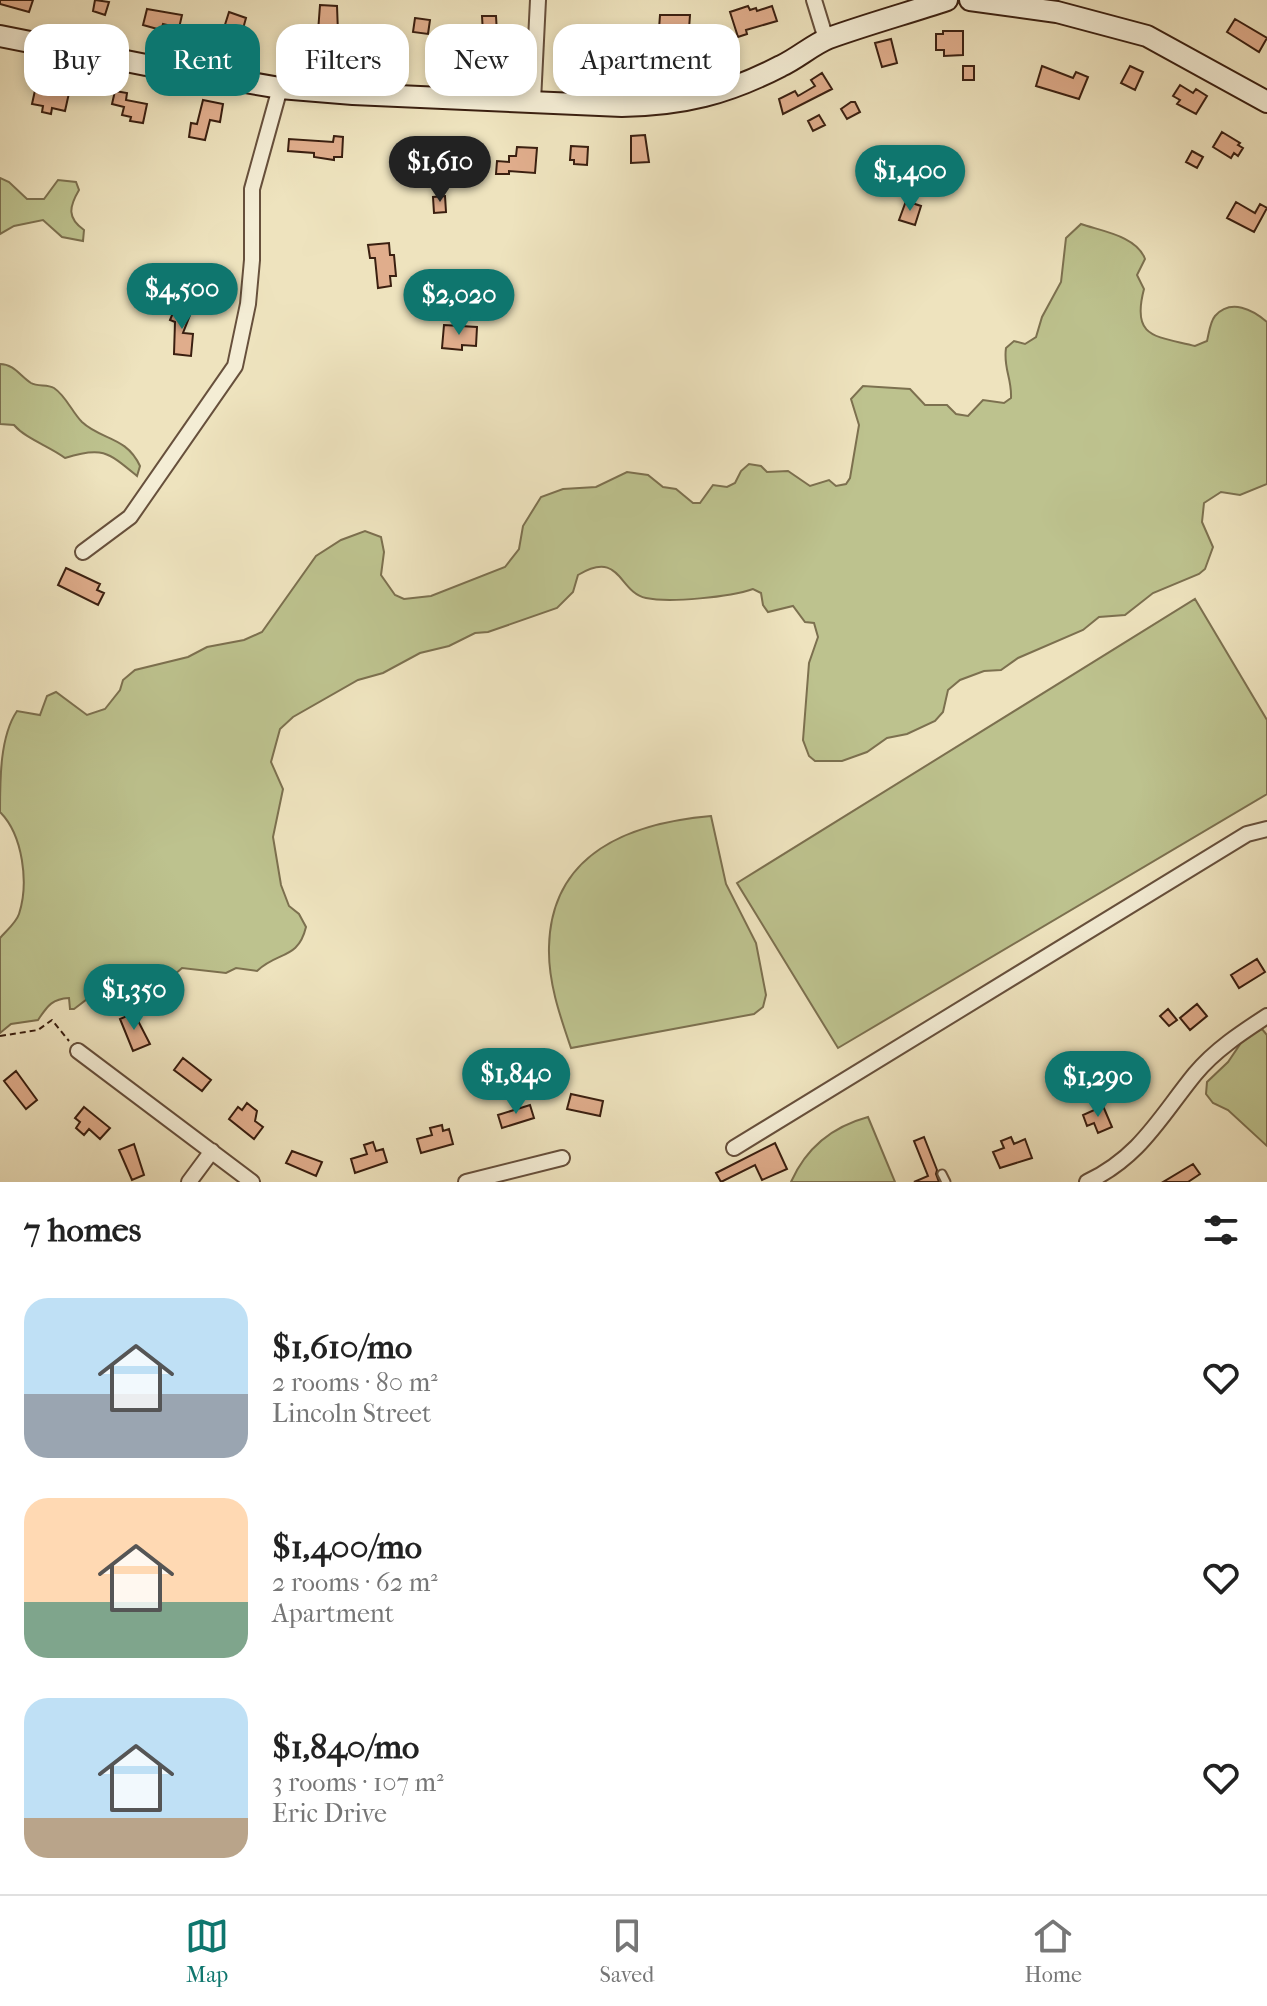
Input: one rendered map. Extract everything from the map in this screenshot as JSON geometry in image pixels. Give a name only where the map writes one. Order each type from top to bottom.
[{"type":"main road","points":[[396,96],[622,106],[684,102],[741,85],[782,66],[826,39],[947,0]]},
{"type":"main road","points":[[970,0],[1057,12],[1147,36],[1267,102]]},
{"type":"main road","points":[[0,36],[276,87]]},
{"type":"street","points":[[533,101],[538,0]]},
{"type":"street","points":[[814,0],[826,39]]},
{"type":"street","points":[[83,552],[130,517],[235,366],[248,304],[252,260],[252,189],[278,96]]},
{"type":"street","points":[[734,1148],[1247,834],[1267,829]]},
{"type":"street","points":[[1087,1182],[1131,1154],[1215,1053],[1267,1016]]},
{"type":"street","points":[[78,1051],[252,1182]]},
{"type":"street","points":[[189,1182],[212,1151]]},
{"type":"street","points":[[466,1182],[496,1178],[562,1158]]},
{"type":"path","points":[[0,1036],[38,1030],[52,1020],[78,1051]]},
{"type":"green space","points":[[0,178],[27,199],[44,199],[58,180],[76,182],[79,190],[71,212],[84,230],[83,241],[62,237],[43,220],[14,226],[0,234]]},
{"type":"green space","points":[[1081,224],[1127,240],[1141,251],[1145,259],[1137,275],[1144,289],[1141,317],[1150,332],[1195,346],[1207,341],[1213,318],[1228,308],[1249,310],[1267,322],[1267,484],[1240,495],[1221,492],[1204,503],[1202,522],[1213,547],[1205,569],[1199,574],[1153,593],[1125,615],[1099,617],[1083,630],[1018,658],[1001,670],[984,671],[960,680],[948,690],[943,712],[935,721],[907,734],[887,738],[867,752],[842,761],[815,761],[809,756],[803,740],[809,663],[818,637],[814,623],[805,622],[793,606],[768,612],[761,593],[753,589],[700,598],[646,598],[637,594],[611,569],[592,568],[578,575],[573,592],[557,608],[488,632],[475,633],[449,646],[420,653],[383,673],[358,680],[293,717],[280,729],[271,762],[283,789],[273,837],[281,885],[289,906],[299,914],[306,927],[293,950],[257,971],[236,968],[226,973],[182,968],[166,982],[148,987],[126,981],[103,987],[74,1009],[70,1009],[69,998],[58,1000],[38,1020],[11,1024],[0,1033],[0,938],[18,917],[23,888],[19,846],[0,812],[4,745],[17,711],[40,715],[47,696],[56,692],[87,715],[105,709],[120,690],[123,680],[135,670],[188,657],[207,647],[244,640],[262,632],[316,556],[341,540],[365,531],[381,537],[384,552],[381,575],[395,595],[404,599],[431,596],[505,567],[519,549],[523,526],[541,497],[563,489],[596,487],[627,472],[648,475],[663,487],[676,489],[693,503],[700,503],[713,485],[727,487],[735,483],[749,464],[761,466],[767,472],[788,471],[810,486],[829,480],[836,486],[846,484],[850,478],[859,425],[851,399],[863,386],[910,389],[925,405],[947,405],[956,414],[968,416],[983,400],[1004,403],[1011,398],[1006,348],[1014,341],[1025,344],[1036,337],[1042,317],[1061,282],[1066,238]]},
{"type":"green space","points":[[0,364],[13,368],[31,383],[58,391],[89,428],[128,449],[140,466],[137,476],[119,461],[104,454],[88,452],[65,458],[14,425],[0,424]]},
{"type":"green space","points":[[1195,599],[1267,720],[1267,794],[838,1048],[737,883]]},
{"type":"green space","points":[[711,816],[726,884],[756,943],[766,995],[763,1007],[754,1014],[571,1048],[556,999],[549,960],[553,915],[564,888],[580,866],[600,849],[625,836],[652,826]]},
{"type":"green space","points":[[1262,1029],[1267,1035],[1267,1146],[1206,1094],[1207,1082],[1228,1062],[1245,1037]]},
{"type":"green space","points":[[868,1117],[895,1182],[791,1182],[804,1159],[821,1140],[842,1127]]},
{"type":"building","points":[[0,0],[33,0],[29,12],[0,4]]},
{"type":"building","points":[[95,0],[109,2],[105,15],[93,11]]},
{"type":"building","points":[[320,5],[337,6],[338,24],[319,24]]},
{"type":"building","points":[[748,6],[750,10],[756,8],[757,11],[772,6],[777,21],[746,30],[747,34],[740,36],[740,24],[734,24],[730,12]]},
{"type":"building","points":[[147,9],[182,15],[180,24],[143,25]]},
{"type":"building","points":[[229,12],[246,18],[244,24],[225,24]]},
{"type":"building","points":[[660,15],[690,15],[689,24],[659,24]]},
{"type":"building","points":[[482,16],[496,16],[496,24],[482,24]]},
{"type":"building","points":[[415,18],[430,20],[429,24],[425,24],[425,34],[413,32]]},
{"type":"building","points":[[1235,19],[1267,38],[1259,52],[1227,32]]},
{"type":"building","points":[[943,31],[963,31],[963,55],[944,56],[944,50],[936,50],[936,34],[943,34]]},
{"type":"building","points":[[891,39],[897,63],[882,67],[875,43]]},
{"type":"building","points":[[963,66],[974,66],[974,80],[963,80]]},
{"type":"building","points":[[1042,66],[1073,78],[1076,72],[1088,77],[1079,99],[1036,86]]},
{"type":"building","points":[[1130,66],[1143,72],[1135,90],[1121,83]]},
{"type":"building","points":[[822,73],[832,89],[783,114],[779,99],[795,91],[798,96],[815,86],[811,80]]},
{"type":"building","points":[[1180,85],[1193,93],[1196,89],[1207,96],[1196,114],[1177,104],[1180,100],[1173,96]]},
{"type":"building","points":[[34,96],[68,96],[65,111],[52,108],[51,114],[42,112],[43,106],[32,104]]},
{"type":"building","points":[[114,96],[127,96],[126,100],[147,104],[143,123],[130,121],[131,117],[122,115],[124,107],[112,104]]},
{"type":"building","points":[[203,100],[223,104],[220,122],[210,120],[205,140],[189,137],[191,123],[197,124]]},
{"type":"building","points":[[855,102],[860,112],[847,119],[841,109]]},
{"type":"building","points":[[819,115],[825,125],[813,131],[808,121]]},
{"type":"building","points":[[1222,132],[1240,143],[1238,145],[1243,148],[1238,156],[1234,153],[1231,158],[1213,147]]},
{"type":"building","points":[[645,135],[649,162],[631,163],[631,136]]},
{"type":"building","points":[[334,136],[343,137],[342,157],[334,157],[334,160],[314,157],[314,153],[288,151],[289,139],[333,142]]},
{"type":"building","points":[[571,146],[588,147],[587,165],[574,164],[574,160],[570,160]]},
{"type":"building","points":[[517,147],[537,148],[535,173],[509,171],[509,174],[496,174],[497,161],[509,162],[509,156],[516,156]]},
{"type":"building","points":[[426,148],[426,168],[416,169],[416,149]]},
{"type":"building","points":[[1192,151],[1203,157],[1197,168],[1186,162]]},
{"type":"building","points":[[445,196],[446,212],[434,213],[433,197]]},
{"type":"building","points":[[906,201],[921,206],[915,225],[899,220]]},
{"type":"building","points":[[1236,202],[1255,213],[1260,204],[1267,208],[1254,232],[1227,218]]},
{"type":"building","points":[[389,243],[390,255],[394,255],[396,276],[390,276],[391,286],[378,288],[375,258],[370,258],[368,245]]},
{"type":"building","points":[[177,303],[192,310],[183,333],[193,334],[191,356],[174,354],[175,322],[170,320]]},
{"type":"building","points":[[444,325],[477,327],[476,346],[462,345],[462,350],[442,348]]},
{"type":"building","points":[[66,568],[100,584],[97,590],[104,593],[98,605],[58,585]]},
{"type":"building","points":[[1257,959],[1265,972],[1239,988],[1231,975]]},
{"type":"building","points":[[1197,1004],[1207,1016],[1190,1030],[1180,1018]]},
{"type":"building","points":[[1168,1009],[1177,1020],[1169,1026],[1160,1016]]},
{"type":"building","points":[[134,1013],[150,1044],[133,1051],[120,1019]]},
{"type":"building","points":[[183,1058],[211,1080],[202,1091],[174,1070]]},
{"type":"building","points":[[16,1071],[37,1100],[26,1109],[4,1081]]},
{"type":"building","points":[[1104,1074],[1110,1085],[1095,1093],[1089,1080]]},
{"type":"building","points":[[571,1094],[603,1101],[600,1116],[567,1109]]},
{"type":"building","points":[[247,1103],[257,1111],[255,1121],[263,1127],[254,1139],[229,1119],[238,1107],[242,1110]]},
{"type":"building","points":[[530,1105],[534,1118],[502,1128],[498,1115]]},
{"type":"building","points":[[1103,1106],[1112,1127],[1098,1133],[1094,1123],[1087,1126],[1083,1115]]},
{"type":"building","points":[[84,1107],[110,1128],[100,1139],[89,1129],[84,1135],[76,1128],[80,1122],[75,1118]]},
{"type":"building","points":[[442,1125],[443,1131],[449,1129],[453,1144],[421,1153],[417,1139],[432,1135],[430,1128]]},
{"type":"building","points":[[924,1137],[939,1182],[914,1182],[928,1176],[914,1141]]},
{"type":"building","points":[[1011,1137],[1014,1144],[1025,1139],[1032,1158],[1000,1168],[993,1152],[1004,1148],[1001,1141]]},
{"type":"building","points":[[373,1142],[376,1151],[383,1149],[387,1162],[355,1173],[351,1159],[367,1154],[364,1145]]},
{"type":"building","points":[[775,1143],[787,1169],[762,1180],[755,1165],[721,1182],[716,1173]]},
{"type":"building","points":[[134,1144],[144,1175],[132,1180],[119,1150]]},
{"type":"building","points":[[292,1151],[322,1162],[316,1176],[286,1163]]},
{"type":"building","points":[[1193,1164],[1200,1174],[1188,1182],[1163,1182]]}]
